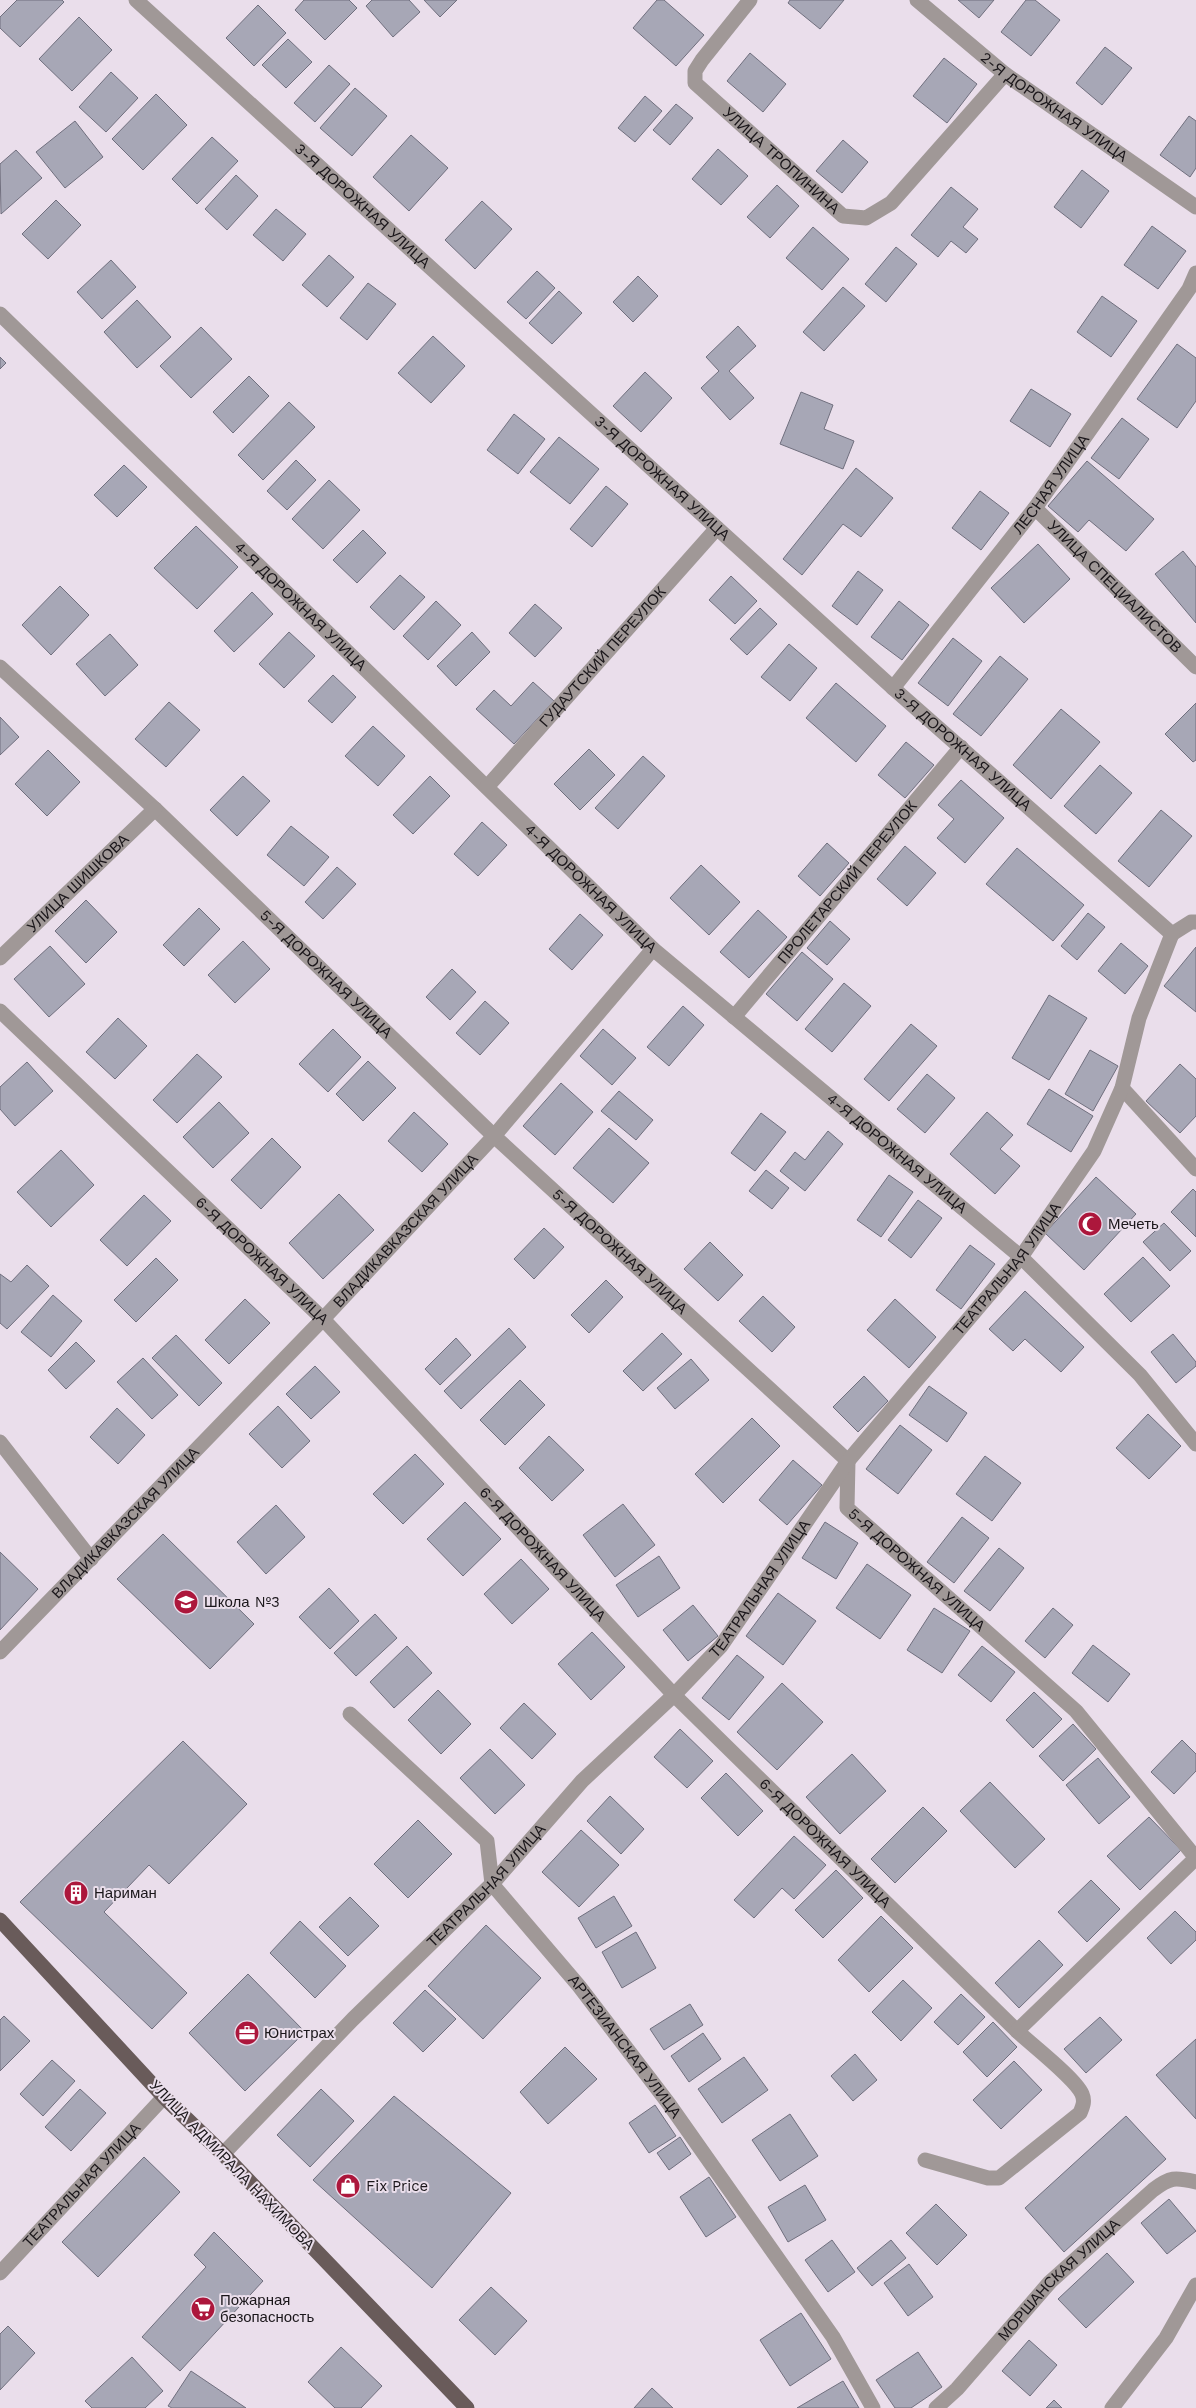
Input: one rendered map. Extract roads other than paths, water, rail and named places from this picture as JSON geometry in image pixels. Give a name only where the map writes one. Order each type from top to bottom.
[{"type":"main road","name":"УЛИЦА АДМИРАЛА НАХИМОВА","points":[[0,1920],[164,2097],[223,2154],[467,2408]]},
{"type":"street","name":"3-Я ДОРОЖНАЯ УЛИЦА","points":[[136,0],[893,688],[1172,934]]},
{"type":"street","name":"УЛИЦА ТРОПИНИНА","points":[[750,0],[702,60],[695,72],[695,83],[843,216],[866,218],[891,203],[1005,74]]},
{"type":"street","name":"2-Я ДОРОЖНАЯ УЛИЦА","points":[[917,0],[1005,74],[1196,207]]},
{"type":"street","name":"ЛЕСНАЯ УЛИЦА","points":[[893,688],[1035,508],[1189,289],[1196,272]]},
{"type":"street","name":"4-Я ДОРОЖНАЯ УЛИЦА","points":[[0,314],[653,949],[1021,1256],[1140,1374],[1196,1444]]},
{"type":"street","name":"УЛИЦА СПЕЦИАЛИСТОВ","points":[[1035,508],[1196,667]]},
{"type":"street","name":"ГУДАУТСКИЙ ПЕРЕУЛОК","points":[[487,787],[717,528]]},
{"type":"street","name":"5-Я ДОРОЖНАЯ УЛИЦА","points":[[0,668],[155,809],[494,1136],[848,1461],[847,1508],[1076,1711],[1196,1858]]},
{"type":"street","name":"ПРОЛЕТАРСКИЙ ПЕРЕУЛОК","points":[[734,1017],[961,748]]},
{"type":"street","name":"УЛИЦА ШИШКОВА","points":[[0,958],[155,809]]},
{"type":"street","points":[[1172,934],[1191,922],[1196,922]]},
{"type":"street","name":"ТЕАТРАЛЬНАЯ УЛИЦА","points":[[223,2154],[353,2018],[492,1884],[582,1781],[674,1695],[721,1646],[848,1461],[1021,1256],[1094,1151],[1122,1088],[1139,1018],[1172,934]]},
{"type":"street","name":"ВЛАДИКАВКАЗСКАЯ УЛИЦА","points":[[0,1652],[323,1320],[494,1136],[653,949]]},
{"type":"street","name":"6-Я ДОРОЖНАЯ УЛИЦА","points":[[0,1011],[323,1320],[674,1695],[1017,2031],[1075,2084],[1083,2096],[1083,2106],[1080,2113],[999,2178],[988,2178],[925,2160]]},
{"type":"street","points":[[1122,1088],[1196,1169]]},
{"type":"street","points":[[0,1442],[91,1559]]},
{"type":"street","points":[[350,1714],[487,1842],[492,1884]]},
{"type":"street","points":[[1017,2031],[1196,1858]]},
{"type":"street","name":"АРТЕЗИАНСКАЯ УЛИЦА","points":[[492,1884],[579,1986],[669,2104],[834,2337],[873,2408]]},
{"type":"street","name":"ТЕАТРАЛЬНАЯ УЛИЦА","points":[[0,2273],[164,2097]]},
{"type":"street","name":"МОРШАНСКАЯ УЛИЦА","points":[[936,2408],[957,2389],[1050,2282],[1153,2190],[1166,2180],[1174,2178],[1196,2182]]},
{"type":"street","points":[[1112,2408],[1166,2338],[1196,2285]]},
{"type":"place","name":"Мечеть","points":[[1090,1224]]},
{"type":"place","name":"Школа №3","points":[[186,1602]]},
{"type":"place","name":"Нариман","points":[[76,1893]]},
{"type":"place","name":"Юнистрах","points":[[247,2033]]},
{"type":"place","name":"Fix Price","points":[[348,2186]]},
{"type":"place","name":"Пожарная безопасность","points":[[203,2309]]}]
